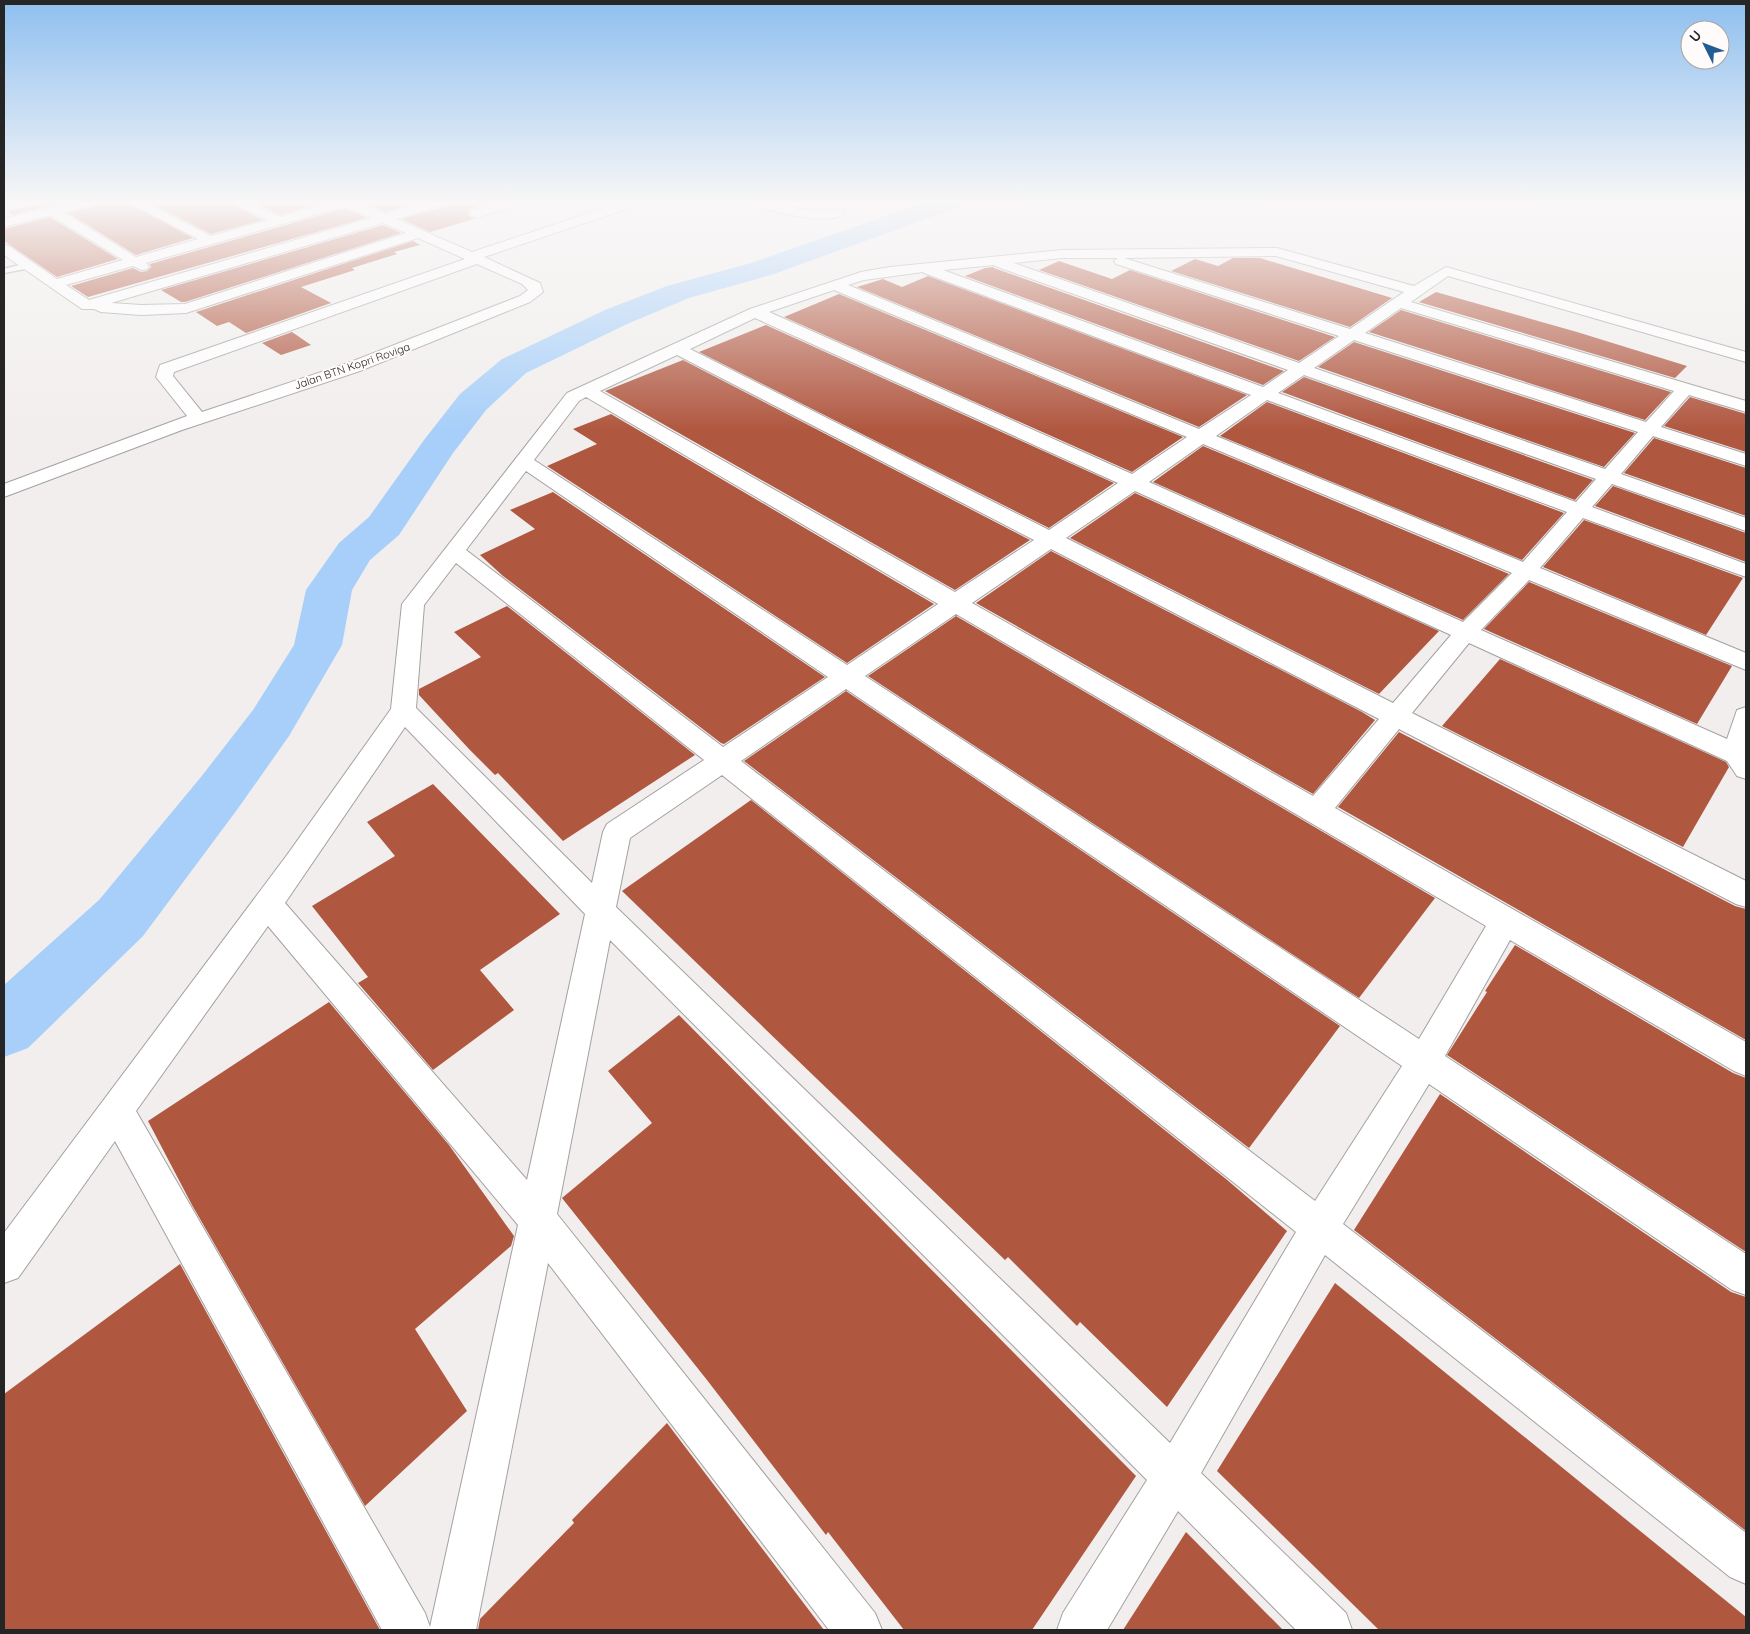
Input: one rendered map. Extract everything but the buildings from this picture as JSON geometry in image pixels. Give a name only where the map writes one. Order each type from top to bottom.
[{"type":"street","points":[[44,277],[87,306],[141,310],[186,308],[282,277]]},
{"type":"street","name":"Jalan BTN Kopri Roviga","points":[[54,284],[78,277]]},
{"type":"street","points":[[165,277],[169,279]]},
{"type":"street","points":[[87,306],[175,277]]},
{"type":"street","points":[[198,418],[164,377],[166,369],[422,277]]},
{"type":"street","name":"Jalan BTN Kopri Roviga","points":[[4,491],[198,418],[354,367],[525,299],[536,292],[535,286],[520,277]]},
{"type":"street","points":[[4,1264],[268,904],[403,710],[412,604],[573,397],[755,312],[857,277]]},
{"type":"street","points":[[950,277],[1746,571]]},
{"type":"street","points":[[1042,277],[1746,525]]},
{"type":"street","points":[[1175,277],[1746,460]]},
{"type":"street","points":[[1350,277],[1746,407]]},
{"type":"street","points":[[453,1630],[617,832],[1437,277]]},
{"type":"street","points":[[1468,277],[1746,357]]},
{"type":"street","points":[[835,285],[1746,662]]},
{"type":"street","points":[[755,312],[1466,632],[1741,761],[1746,716]]},
{"type":"street","points":[[676,348],[1746,896]]},
{"type":"street","points":[[1316,812],[1466,632],[1526,571],[1686,388]]},
{"type":"street","points":[[586,390],[1746,1060]]},
{"type":"street","points":[[523,461],[1746,1276]]},
{"type":"street","points":[[454,551],[724,760],[1746,1561]]},
{"type":"street","points":[[403,710],[601,911],[1329,1630]]},
{"type":"street","points":[[268,904],[538,1220],[858,1630]]},
{"type":"street","points":[[1080,1630],[1174,1477],[1320,1227],[1424,1061],[1505,921]]},
{"type":"street","points":[[116,1110],[408,1630]]},
{"type":"waterway","points":[[4,1027],[121,918],[220,792],[271,723],[318,645],[329,590],[354,552],[384,526],[437,448],[473,402],[514,366],[616,317],[678,292],[731,277]]}]
